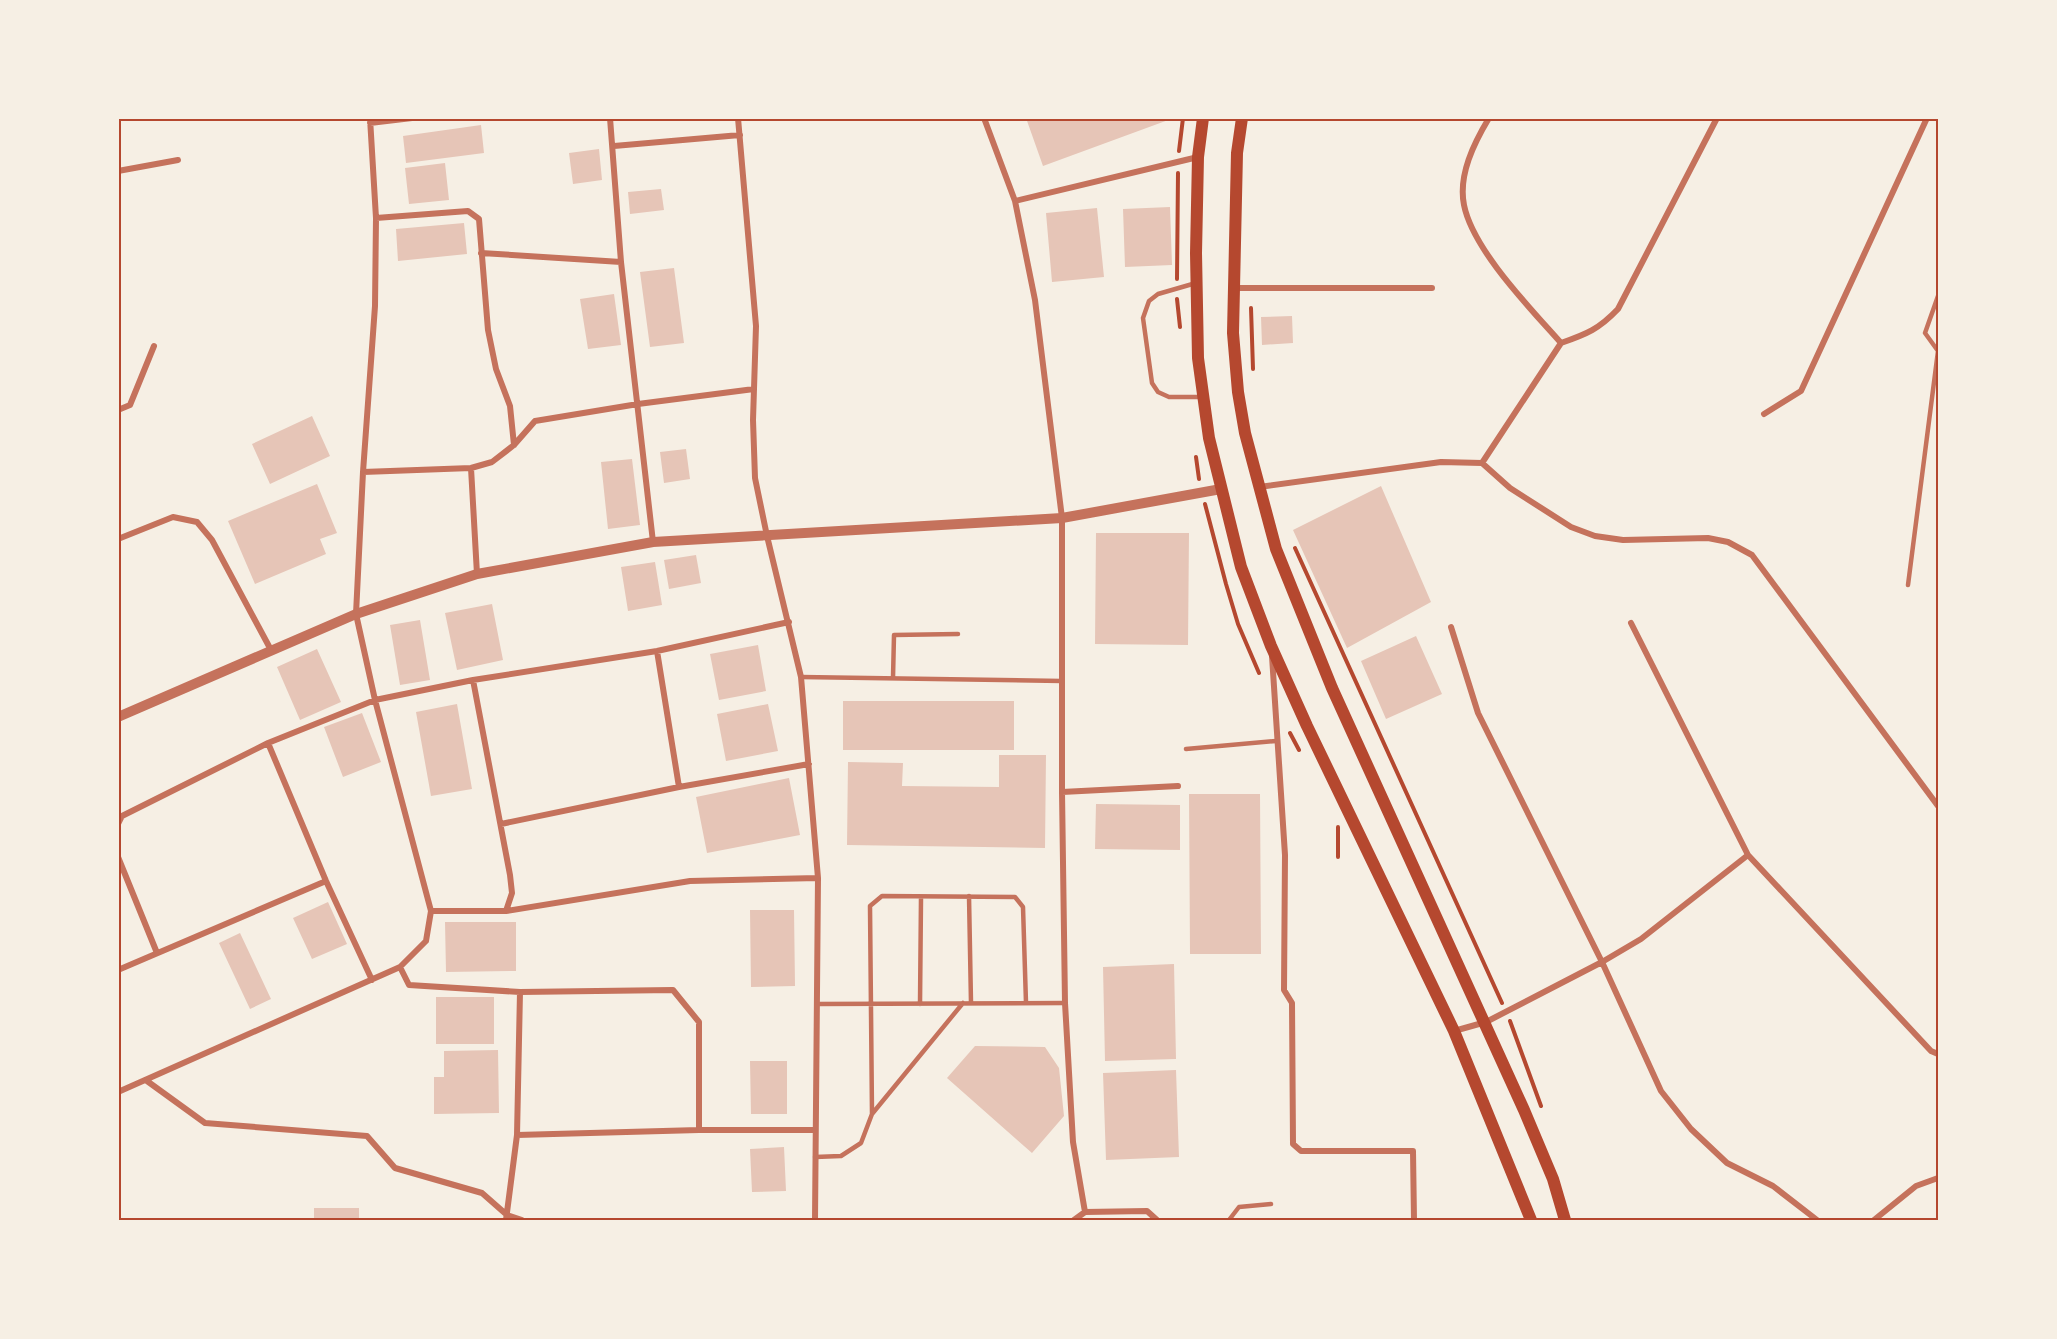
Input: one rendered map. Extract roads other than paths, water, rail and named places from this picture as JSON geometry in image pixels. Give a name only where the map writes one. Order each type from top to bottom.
[{"type":"main road","points":[[1203,118],[1198,157],[1196,283],[1198,358],[1209,438],[1241,567],[1271,646],[1306,726],[1454,1031],[1531,1221]]},
{"type":"main road","points":[[1242,118],[1238,153],[1233,333],[1238,392],[1245,433],[1276,549],[1319,656],[1486,1022],[1553,1179],[1565,1221]]},
{"type":"street","points":[[118,1092],[400,967],[426,942],[431,911],[375,700],[357,614],[363,472],[375,306],[376,218],[370,121],[412,118]]},
{"type":"street","points":[[610,118],[614,146],[621,262],[653,542]]},
{"type":"street","points":[[738,118],[756,326],[755,478],[801,677],[818,878],[815,1221]]},
{"type":"street","points":[[984,118],[1015,201],[1035,300],[1062,518],[1065,1003],[1074,1142],[1085,1212]]},
{"type":"street","points":[[1489,118],[1472,151],[1464,176],[1464,205],[1486,253],[1561,343]]},
{"type":"street","points":[[1482,463],[1561,343],[1584,336],[1604,324],[1618,309],[1717,118]]},
{"type":"street","points":[[1764,414],[1801,391],[1927,118]]},
{"type":"street","points":[[614,146],[740,135]]},
{"type":"street","points":[[1015,201],[1198,157]]},
{"type":"street","points":[[118,171],[178,160]]},
{"type":"street","points":[[376,218],[468,211],[479,219],[488,330],[496,369],[510,406],[514,444]]},
{"type":"street","points":[[482,253],[621,262]]},
{"type":"street","points":[[1233,288],[1432,288]]},
{"type":"street","points":[[118,410],[129,405],[154,346]]},
{"type":"street","points":[[363,472],[471,468],[492,462],[514,444],[536,421],[638,404],[754,389]]},
{"type":"street","points":[[1259,488],[1441,462],[1482,463],[1519,494],[1571,527],[1595,536],[1623,540],[1708,538],[1728,542],[1752,555],[1938,806]]},
{"type":"street","points":[[471,468],[477,574]]},
{"type":"street","points":[[118,717],[357,614],[477,574],[653,542],[1062,518],[1221,489]]},
{"type":"street","points":[[118,538],[173,517],[197,522],[212,540],[271,650]]},
{"type":"street","points":[[118,824],[122,816],[268,743],[375,700],[473,680],[657,651],[789,622]]},
{"type":"street","points":[[1631,623],[1748,855],[1931,1051],[1938,1054]]},
{"type":"street","points":[[1451,627],[1478,714],[1602,962],[1661,1091],[1691,1130],[1727,1163],[1773,1186],[1817,1221]]},
{"type":"street","points":[[1271,646],[1285,855],[1284,990],[1292,1003],[1293,1144],[1301,1151],[1413,1151],[1414,1221]]},
{"type":"street","points":[[657,651],[679,787]]},
{"type":"street","points":[[473,680],[512,893],[506,910]]},
{"type":"street","points":[[268,743],[326,881],[372,980]]},
{"type":"street","points":[[501,824],[679,787],[809,764]]},
{"type":"street","points":[[1062,792],[1178,786]]},
{"type":"street","points":[[1454,1031],[1486,1022],[1602,962],[1641,939],[1748,855]]},
{"type":"street","points":[[118,857],[157,953]]},
{"type":"street","points":[[431,911],[506,910],[690,880],[818,878]]},
{"type":"street","points":[[118,970],[326,881]]},
{"type":"street","points":[[400,967],[409,985],[520,992],[673,990],[699,1022],[699,1130]]},
{"type":"street","points":[[506,1218],[517,1135],[520,992]]},
{"type":"street","points":[[147,1081],[205,1123],[367,1136],[395,1168],[482,1193],[506,1218],[522,1221]]},
{"type":"street","points":[[517,1135],[699,1130],[815,1130]]},
{"type":"street","points":[[1874,1221],[1916,1186],[1938,1178]]},
{"type":"street","points":[[1074,1221],[1085,1212],[1147,1211],[1157,1221]]},
{"type":"lane","points":[[1196,283],[1158,294],[1149,301],[1143,318],[1152,383],[1158,392],[1169,397],[1204,396]]},
{"type":"lane","points":[[1908,585],[1938,351],[1925,333],[1938,296]]},
{"type":"lane","points":[[892,678],[894,635],[958,634]]},
{"type":"lane","points":[[801,677],[1062,681]]},
{"type":"lane","points":[[1186,749],[1276,741]]},
{"type":"lane","points":[[872,1114],[870,906],[882,896],[1015,897],[1023,907],[1026,1003]]},
{"type":"lane","points":[[969,896],[971,1003]]},
{"type":"lane","points":[[920,1004],[921,898]]},
{"type":"lane","points":[[814,1157],[841,1156],[861,1143],[872,1114],[963,1003]]},
{"type":"lane","points":[[817,1004],[1065,1003]]},
{"type":"lane","points":[[1229,1221],[1239,1207],[1271,1204]]}]
